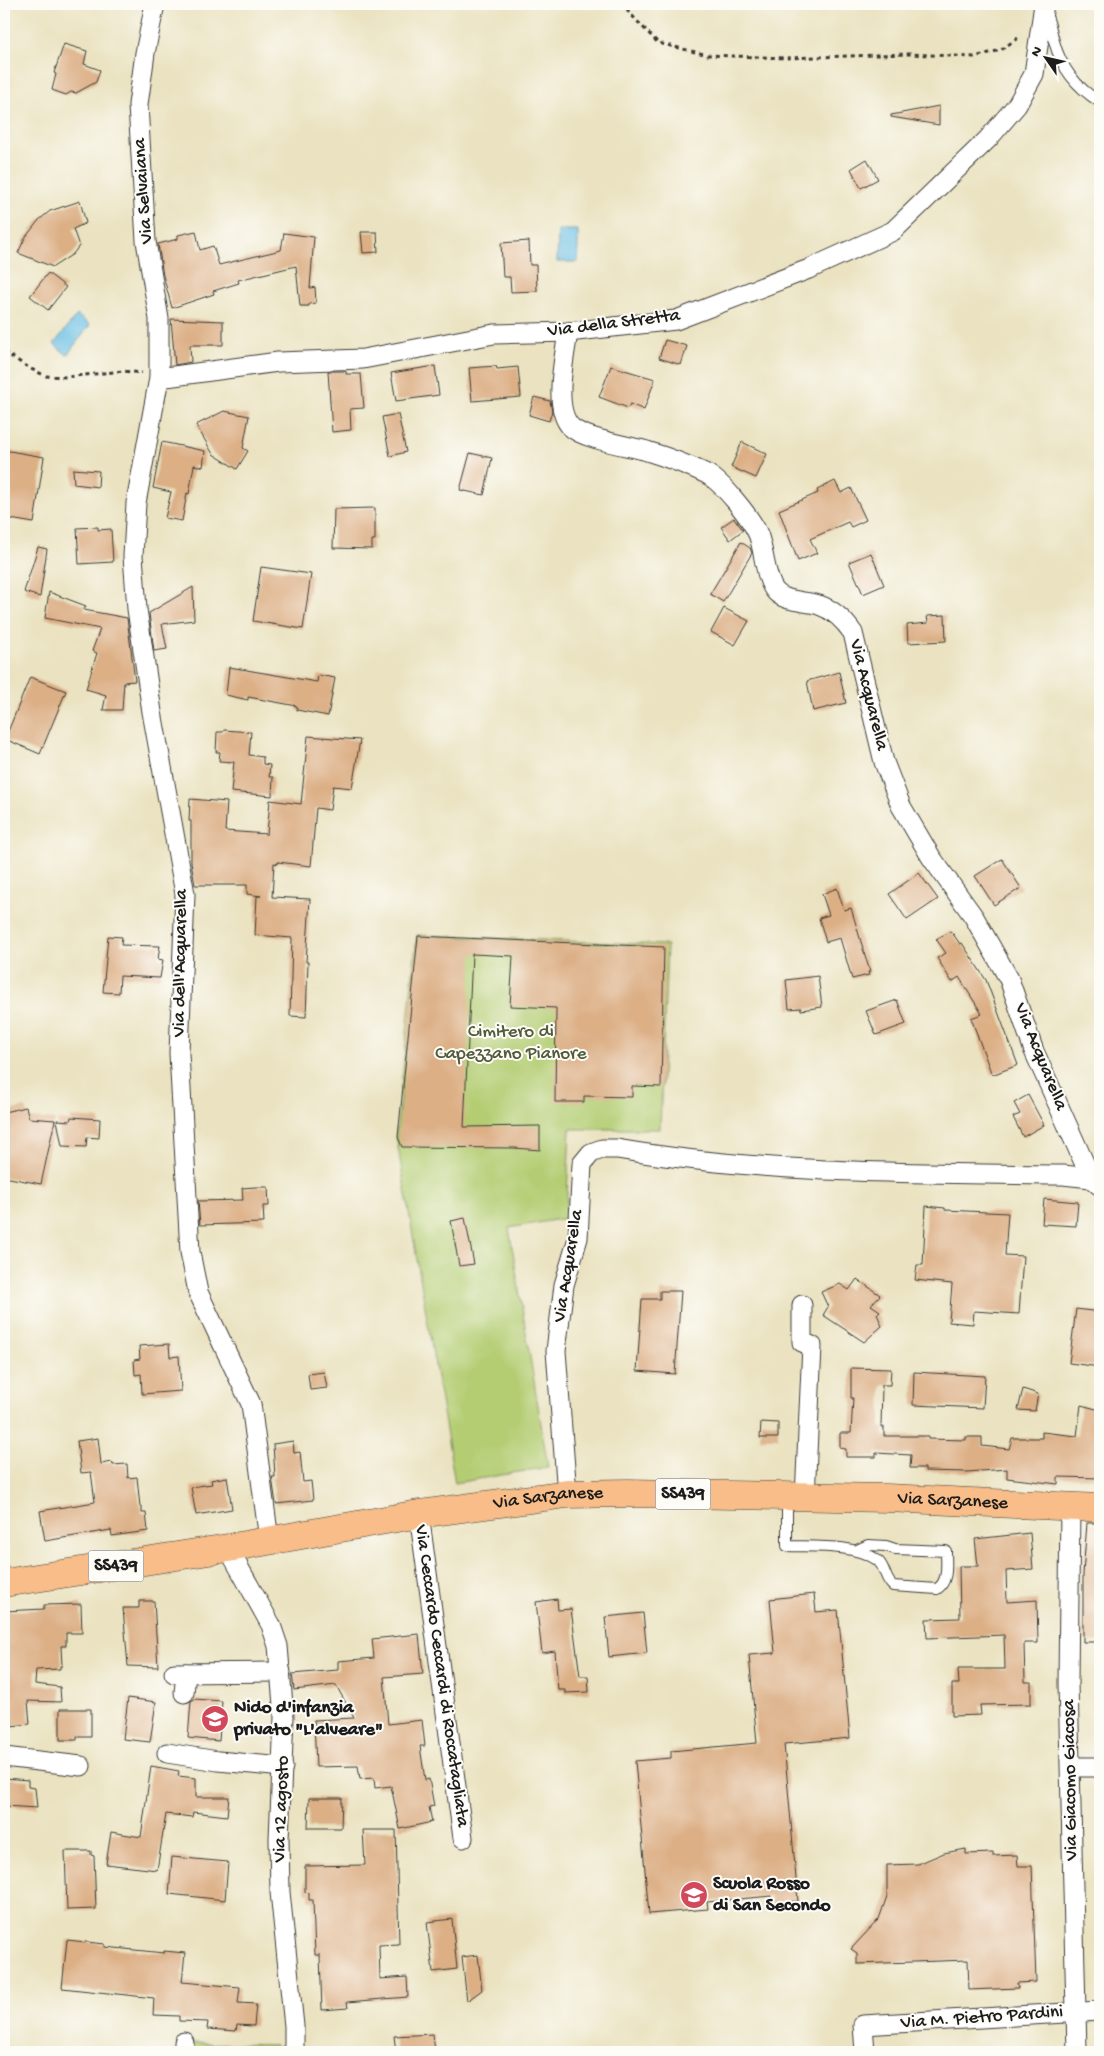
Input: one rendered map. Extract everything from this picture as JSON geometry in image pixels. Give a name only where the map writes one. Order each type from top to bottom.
[{"type":"main road","name":"Via Sarzanese","points":[[4,1583],[228,1548],[419,1514],[567,1494],[628,1492],[887,1498],[1100,1508]]},
{"type":"street","name":"Via Selvaiana","points":[[155,4],[138,105],[146,242],[159,319],[159,378]]},
{"type":"street","name":"Via della Stretta","points":[[159,378],[278,362],[363,359],[494,334],[568,332],[676,320],[809,269],[893,231],[988,139],[1017,106],[1034,74],[1043,5]]},
{"type":"street","name":"Via Acquarella","points":[[568,332],[561,403],[564,415],[572,427],[584,434],[648,451],[707,475],[725,488],[758,533],[768,575],[776,592],[788,598],[820,605],[842,618],[853,633],[884,762],[901,806],[931,857],[974,917],[1009,979],[1034,1051],[1095,1182]]},
{"type":"street","name":"Via dell'Acquarella","points":[[159,378],[136,503],[133,556],[137,609],[152,712],[185,894],[179,1053],[190,1252],[198,1292],[251,1404],[269,1540]]},
{"type":"street","name":"Via Acquarella","points":[[567,1494],[556,1351],[564,1285],[578,1238],[582,1164],[591,1153],[602,1149],[617,1149],[736,1165],[814,1171],[1063,1175],[1095,1182]]},
{"type":"street","points":[[796,1497],[812,1346],[802,1342],[802,1305]]},
{"type":"street","name":"Via Giacomo Giacosa","points":[[1070,1507],[1068,1683],[1077,2052]]},
{"type":"street","name":"Via Ceccardo Ceccardi di Roccatagliata","points":[[419,1514],[464,1838]]},
{"type":"street","name":"Via 12 agosto","points":[[228,1548],[271,1625],[278,1646],[284,1717],[279,1839],[280,1892],[294,2026],[294,2052]]},
{"type":"street","points":[[184,1693],[180,1673],[281,1672]]},
{"type":"street","points":[[167,1753],[218,1761],[283,1767]]},
{"type":"street","points":[[4,1757],[81,1766]]},
{"type":"street","points":[[1071,1767],[1100,1767]]},
{"type":"street","name":"Via M. Pietro Pardini","points":[[865,2052],[863,2026],[1100,2011]]},
{"type":"lane","points":[[1043,5],[1051,23],[1058,56],[1066,71],[1078,86],[1100,102]]},
{"type":"lane","points":[[796,1497],[787,1546],[857,1550],[878,1561],[884,1569]]},
{"type":"lane","points":[[857,1550],[868,1545],[886,1546],[895,1549],[946,1551],[946,1577],[942,1585],[937,1589],[893,1586],[885,1578],[884,1569],[887,1555],[895,1549]]},
{"type":"path","points":[[621,4],[658,44],[708,55],[786,58],[909,54],[974,57],[1001,50],[1018,38],[1043,5]]},
{"type":"path","points":[[4,352],[46,376],[74,377],[123,371],[146,373],[159,378]]},
{"type":"green space","name":"Cimitero di Capezzano Pianore","points":[[417,935],[667,945],[660,1129],[570,1129],[566,1218],[509,1228],[548,1467],[455,1483],[396,1136]]},
{"type":"green space","points":[[192,2043],[275,2045],[274,2052],[192,2051]]},
{"type":"water","points":[[558,230],[578,230],[578,262],[557,262]]},
{"type":"water","points":[[77,315],[90,325],[67,355],[54,344]]},
{"type":"building","points":[[64,44],[87,51],[84,64],[100,70],[96,82],[76,93],[71,92],[66,95],[52,90],[56,74],[54,73]]},
{"type":"building","points":[[939,106],[939,125],[891,117],[891,115]]},
{"type":"building","points":[[867,159],[878,179],[861,188],[851,169]]},
{"type":"building","points":[[80,201],[86,223],[73,229],[79,246],[73,254],[53,267],[18,253],[25,238],[39,220],[50,211]]},
{"type":"building","points":[[196,231],[200,250],[213,246],[219,265],[281,250],[284,233],[314,237],[310,288],[315,287],[316,303],[309,304],[309,306],[300,306],[296,266],[238,280],[239,283],[213,291],[214,294],[172,308],[163,275],[158,244],[178,239],[178,235]]},
{"type":"building","points":[[361,232],[377,232],[378,252],[363,253]]},
{"type":"building","points":[[529,241],[530,265],[536,265],[537,291],[511,292],[510,277],[503,277],[501,243]]},
{"type":"building","points":[[48,273],[66,287],[48,310],[30,296]]},
{"type":"building","points":[[171,319],[223,321],[223,345],[190,345],[191,362],[175,365]]},
{"type":"building","points":[[665,340],[687,346],[681,365],[659,358]]},
{"type":"building","points":[[435,366],[439,395],[396,401],[391,373]]},
{"type":"building","points":[[496,366],[497,369],[518,367],[521,397],[472,401],[469,368]]},
{"type":"building","points":[[611,366],[655,379],[644,410],[630,404],[628,408],[599,397]]},
{"type":"building","points":[[328,371],[346,371],[346,374],[361,374],[364,408],[350,409],[351,430],[332,432]]},
{"type":"building","points":[[534,397],[550,401],[552,411],[549,421],[529,415]]},
{"type":"building","points":[[224,411],[249,416],[243,448],[248,451],[237,469],[213,454],[196,425]]},
{"type":"building","points":[[398,414],[406,452],[390,456],[382,417]]},
{"type":"building","points":[[162,442],[205,451],[203,467],[194,465],[182,521],[165,518],[171,492],[153,488]]},
{"type":"building","points":[[742,442],[767,454],[756,478],[731,467]]},
{"type":"building","points":[[4,450],[44,457],[34,523],[4,518]]},
{"type":"building","points":[[470,453],[492,458],[484,495],[460,490]]},
{"type":"building","points":[[73,469],[99,471],[98,487],[74,484]]},
{"type":"building","points":[[835,481],[841,493],[851,488],[866,520],[851,527],[848,522],[810,539],[817,553],[798,561],[779,510],[818,493],[817,490]]},
{"type":"building","points":[[375,508],[375,540],[372,540],[372,549],[333,548],[334,509]]},
{"type":"building","points":[[734,518],[743,530],[730,540],[721,527]]},
{"type":"building","points":[[98,527],[98,530],[111,529],[113,562],[79,564],[77,528]]},
{"type":"building","points":[[741,542],[750,548],[752,553],[723,602],[710,594]]},
{"type":"building","points":[[38,547],[47,549],[40,597],[24,592]]},
{"type":"building","points":[[871,553],[884,585],[863,594],[849,562]]},
{"type":"building","points":[[261,567],[311,574],[303,629],[253,621]]},
{"type":"building","points":[[193,587],[194,620],[162,624],[167,649],[154,651],[149,613]]},
{"type":"building","points":[[49,592],[86,606],[84,610],[127,618],[135,681],[124,682],[122,710],[103,710],[106,695],[86,689],[97,653],[92,651],[100,629],[45,618]]},
{"type":"building","points":[[724,608],[749,621],[735,645],[711,632]]},
{"type":"building","points":[[945,615],[946,641],[908,643],[907,625],[928,623],[927,616]]},
{"type":"building","points":[[229,667],[317,682],[318,675],[335,678],[328,716],[297,710],[297,706],[248,697],[248,700],[226,695]]},
{"type":"building","points":[[839,672],[846,703],[813,711],[807,681]]},
{"type":"building","points":[[30,677],[66,691],[40,754],[5,739]]},
{"type":"building","points":[[224,730],[251,732],[249,755],[263,757],[263,764],[270,765],[269,777],[273,777],[272,796],[231,792],[234,762],[219,761],[220,752],[216,752],[217,732],[223,732]]},
{"type":"building","points":[[308,736],[360,740],[352,788],[333,786],[330,810],[316,808],[311,866],[274,863],[272,897],[310,899],[306,962],[308,962],[306,1017],[290,1016],[292,938],[255,935],[257,896],[261,896],[247,894],[247,885],[195,885],[191,862],[191,821],[189,821],[190,799],[227,802],[225,831],[267,834],[270,800],[301,804]]},
{"type":"building","points":[[1002,859],[1021,888],[994,905],[975,876]]},
{"type":"building","points":[[919,873],[938,899],[907,920],[889,894]]},
{"type":"building","points":[[837,888],[844,910],[851,908],[870,972],[868,972],[869,975],[852,979],[840,938],[826,942],[819,918],[829,915],[822,894]]},
{"type":"building","points":[[951,931],[960,944],[962,943],[986,980],[1018,1065],[992,1075],[971,1018],[982,1014],[959,977],[952,982],[937,958],[946,953],[936,939]]},
{"type":"building","points":[[108,936],[122,937],[121,945],[160,946],[158,959],[163,960],[160,978],[120,976],[119,993],[103,992]]},
{"type":"building","points":[[418,936],[664,947],[661,1087],[632,1086],[632,1097],[584,1096],[584,1102],[555,1102],[556,1008],[510,1006],[513,956],[472,954],[464,1127],[540,1126],[540,1150],[402,1147],[398,1137]]},
{"type":"building","points":[[818,976],[822,1007],[801,1010],[801,1008],[789,1009],[786,980]]},
{"type":"building","points":[[897,1000],[906,1024],[876,1035],[866,1011]]},
{"type":"building","points":[[1028,1095],[1044,1125],[1023,1137],[1013,1117],[1020,1114],[1014,1103]]},
{"type":"building","points":[[26,1107],[29,1118],[55,1120],[41,1184],[4,1177],[4,1112]]},
{"type":"building","points":[[71,1117],[100,1119],[99,1138],[87,1137],[86,1147],[62,1146],[57,1120],[70,1121]]},
{"type":"building","points":[[268,1187],[269,1206],[263,1206],[264,1223],[200,1225],[198,1201],[243,1200],[242,1188]]},
{"type":"building","points":[[1044,1199],[1078,1202],[1076,1226],[1042,1224]]},
{"type":"building","points":[[926,1206],[945,1208],[945,1210],[1008,1213],[1005,1255],[1023,1256],[1019,1314],[974,1311],[973,1324],[949,1322],[952,1284],[915,1280],[917,1265],[923,1265]]},
{"type":"building","points":[[465,1218],[474,1264],[459,1266],[451,1221]]},
{"type":"building","points":[[857,1279],[880,1295],[871,1305],[880,1311],[877,1314],[882,1326],[864,1342],[823,1315],[828,1307],[821,1292],[840,1284],[849,1290]]},
{"type":"building","points":[[660,1291],[681,1291],[675,1374],[637,1371],[642,1299],[660,1299]]},
{"type":"building","points":[[1076,1309],[1100,1312],[1100,1367],[1069,1363]]},
{"type":"building","points":[[169,1344],[170,1357],[179,1356],[181,1391],[142,1394],[141,1374],[135,1375],[134,1360],[140,1359],[139,1346]]},
{"type":"building","points":[[851,1368],[891,1369],[890,1385],[882,1385],[881,1427],[884,1427],[884,1436],[928,1436],[928,1439],[966,1440],[966,1437],[982,1437],[982,1446],[1009,1449],[1012,1438],[1042,1438],[1042,1432],[1077,1436],[1081,1405],[1100,1410],[1097,1445],[1100,1445],[1100,1478],[1058,1477],[1058,1484],[1007,1478],[1007,1469],[967,1472],[925,1471],[925,1468],[910,1468],[911,1455],[876,1453],[876,1457],[846,1457],[846,1449],[840,1448],[840,1433],[851,1433],[853,1398],[851,1398]]},
{"type":"building","points":[[324,1372],[327,1388],[310,1390],[308,1374]]},
{"type":"building","points":[[914,1372],[985,1376],[983,1408],[913,1405]]},
{"type":"building","points":[[1023,1389],[1038,1394],[1035,1411],[1018,1410]]},
{"type":"building","points":[[761,1422],[778,1423],[778,1438],[760,1438]]},
{"type":"building","points":[[98,1438],[101,1464],[112,1462],[113,1465],[127,1464],[128,1478],[137,1477],[140,1507],[142,1507],[142,1513],[146,1513],[148,1531],[112,1536],[111,1530],[45,1541],[40,1511],[95,1502],[91,1472],[81,1473],[77,1441]]},
{"type":"building","points":[[293,1441],[294,1453],[300,1452],[303,1482],[311,1481],[313,1500],[276,1504],[272,1477],[275,1477],[273,1444]]},
{"type":"building","points":[[227,1477],[232,1509],[196,1515],[191,1487],[212,1484],[211,1480]]},
{"type":"building","points":[[1087,1523],[1100,1523],[1100,1642],[1083,1642],[1083,1574]]},
{"type":"building","points":[[1030,1533],[1033,1569],[1006,1571],[1007,1602],[1037,1600],[1038,1643],[1024,1643],[1025,1682],[1031,1682],[1031,1704],[980,1705],[981,1715],[952,1716],[952,1684],[959,1684],[958,1669],[1005,1669],[1004,1635],[927,1638],[926,1619],[960,1618],[959,1566],[978,1566],[975,1539]]},
{"type":"building","points":[[814,1594],[816,1612],[838,1610],[850,1738],[784,1744],[798,1901],[771,1904],[771,1896],[707,1902],[708,1909],[649,1914],[635,1761],[671,1758],[671,1751],[757,1743],[749,1655],[775,1653],[770,1599]]},
{"type":"building","points":[[557,1599],[558,1610],[571,1609],[580,1676],[588,1676],[589,1692],[565,1693],[565,1690],[558,1690],[555,1651],[542,1653],[536,1602]]},
{"type":"building","points":[[139,1601],[154,1601],[158,1667],[128,1666],[123,1608],[139,1608]]},
{"type":"building","points":[[81,1604],[82,1633],[66,1633],[66,1646],[61,1646],[62,1666],[60,1666],[60,1669],[36,1670],[35,1684],[60,1687],[61,1702],[28,1701],[30,1724],[11,1726],[11,1722],[4,1723],[4,1611],[44,1609],[44,1605]]},
{"type":"building","points":[[643,1613],[647,1653],[609,1657],[605,1617]]},
{"type":"building","points":[[419,1634],[423,1674],[384,1677],[388,1724],[422,1720],[425,1746],[420,1746],[425,1780],[429,1779],[434,1806],[429,1807],[432,1822],[400,1829],[391,1786],[375,1788],[374,1778],[360,1779],[358,1766],[316,1767],[314,1720],[354,1718],[336,1685],[294,1690],[292,1674],[338,1670],[338,1661],[374,1658],[372,1639]]},
{"type":"building","points":[[128,1698],[156,1702],[150,1742],[123,1739]]},
{"type":"building","points":[[194,1699],[222,1701],[219,1741],[188,1738],[191,1701]]},
{"type":"building","points":[[60,1709],[91,1709],[91,1737],[77,1737],[77,1740],[60,1740]]},
{"type":"building","points":[[151,1766],[179,1771],[178,1776],[196,1778],[196,1797],[229,1797],[227,1816],[193,1812],[192,1817],[166,1814],[157,1870],[106,1864],[111,1832],[141,1837]]},
{"type":"building","points":[[4,1778],[28,1780],[28,1787],[35,1788],[37,1808],[4,1806]]},
{"type":"building","points":[[309,1798],[342,1798],[341,1828],[308,1828]]},
{"type":"building","points":[[363,1830],[396,1830],[399,1944],[379,1945],[380,1979],[407,1977],[408,1997],[347,2002],[348,2008],[322,2010],[320,1955],[315,1955],[313,1900],[309,1900],[309,1893],[305,1892],[305,1866],[365,1865]]},
{"type":"building","points":[[966,1849],[966,1854],[993,1853],[993,1856],[1017,1855],[1018,1866],[1032,1866],[1036,1982],[1017,1983],[1018,1988],[969,1990],[968,1960],[857,1964],[857,1953],[851,1949],[879,1919],[887,1896],[887,1865],[918,1864],[944,1853]]},
{"type":"building","points":[[65,1851],[91,1851],[91,1855],[94,1856],[96,1909],[67,1910]]},
{"type":"building","points":[[172,1857],[228,1862],[225,1900],[169,1894]]},
{"type":"building","points":[[452,1919],[457,1969],[433,1972],[427,1922]]},
{"type":"building","points":[[67,1940],[105,1944],[105,1947],[164,1953],[164,1951],[185,1953],[182,1982],[240,1987],[238,2003],[256,2004],[254,2026],[237,2025],[236,2031],[207,2029],[208,2022],[179,2021],[179,2016],[153,2015],[154,1998],[62,1988]]},
{"type":"building","points":[[478,1955],[482,1990],[467,2001],[462,1957]]},
{"type":"building","points":[[433,2034],[435,2052],[396,2052],[394,2036]]},
{"type":"place","name":"Nido d'infanzia privato \"L'alveare\"","points":[[215,1719]]},
{"type":"place","name":"Scuola Rosso di San Secondo","points":[[694,1895]]}]
